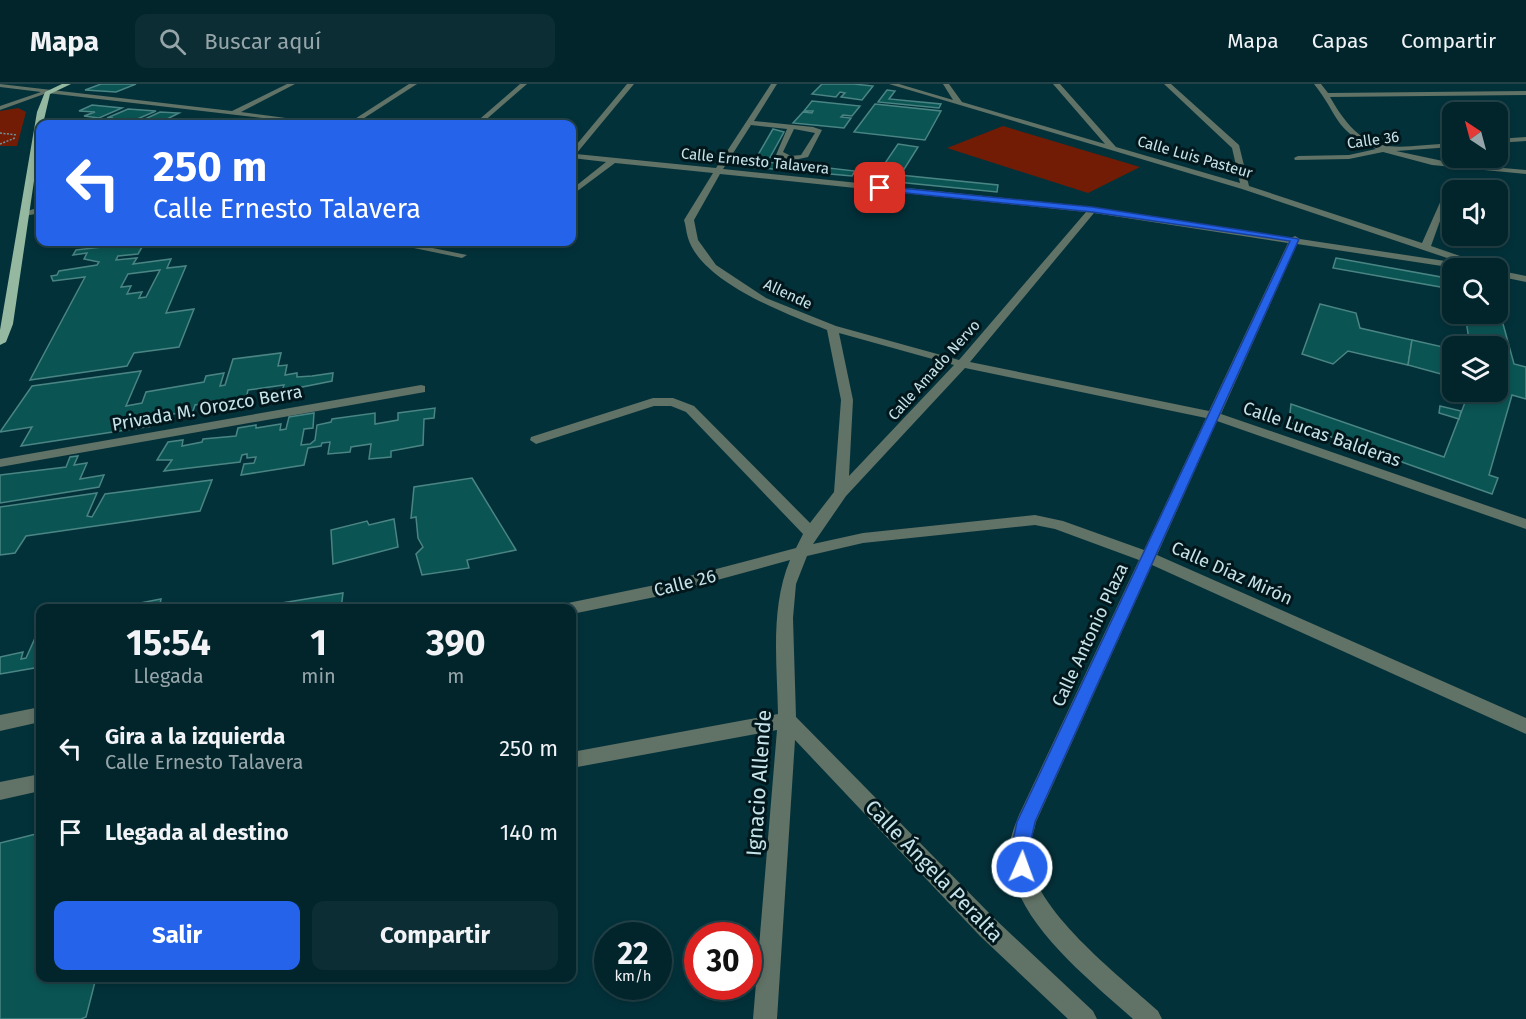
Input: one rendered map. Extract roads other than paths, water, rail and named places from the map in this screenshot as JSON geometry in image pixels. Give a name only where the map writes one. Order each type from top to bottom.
[{"type":"main road","points":[[42,120],[47,93],[68,84]]},
{"type":"main road","points":[[0,342],[36,153]]},
{"type":"street","points":[[233,113],[292,84]]},
{"type":"street","points":[[357,120],[414,84]]},
{"type":"street","points":[[482,120],[524,84]]},
{"type":"street","points":[[576,150],[631,84]]},
{"type":"street","points":[[717,172],[774,84]]},
{"type":"street","name":"Calle Luis Pasteur","points":[[892,84],[1245,187],[1459,258]]},
{"type":"street","points":[[946,84],[959,103]]},
{"type":"street","points":[[1056,84],[1113,148]]},
{"type":"street","points":[[1167,84],[1236,147],[1245,187]]},
{"type":"street","points":[[1317,84],[1327,95],[1343,126],[1381,150],[1466,166],[1526,172]]},
{"type":"street","points":[[0,85],[47,93],[286,120]]},
{"type":"street","points":[[0,108],[47,93]]},
{"type":"street","points":[[1327,95],[1526,93]]},
{"type":"street","points":[[749,123],[813,129],[819,132],[804,157],[790,159],[779,153],[791,127]]},
{"type":"street","points":[[1508,140],[1526,139]]},
{"type":"street","name":"Calle 36","points":[[1298,158],[1349,157],[1381,150],[1442,146]]},
{"type":"street","name":"Calle Ernesto Talavera","points":[[576,156],[1092,210],[1295,239],[1442,263]]},
{"type":"street","points":[[576,191],[612,161]]},
{"type":"street","name":"Allende","points":[[717,172],[689,220],[693,240],[712,267],[762,300],[832,328],[962,364]]},
{"type":"street","points":[[1426,246],[1442,208]]},
{"type":"street","name":"Calle Amado Nervo","points":[[801,552],[811,533],[841,493],[962,364],[1092,210]]},
{"type":"street","points":[[25,213],[36,211]]},
{"type":"street","name":"Calle Antonio Plaza","points":[[1150,1019],[1039,909],[1024,880],[1019,854],[1026,822],[1295,239]]},
{"type":"street","points":[[412,246],[462,255]]},
{"type":"street","points":[[1508,275],[1526,279]]},
{"type":"street","points":[[832,328],[847,400],[841,493]]},
{"type":"street","name":"Calle Lucas Balderas","points":[[962,364],[1212,415],[1526,524]]},
{"type":"street","name":"Privada M. Orozco Berra","points":[[0,463],[421,389]]},
{"type":"street","points":[[536,440],[653,402],[682,404],[690,409],[811,533]]},
{"type":"street","name":"Calle Díaz Mirón","points":[[801,552],[887,535],[1035,520],[1086,534],[1147,557],[1526,726]]},
{"type":"street","name":"Calle 26","points":[[576,607],[655,591],[801,552]]},
{"type":"street","name":"Ignacio Allende","points":[[765,1019],[787,720],[785,618],[789,584],[801,552]]},
{"type":"street","points":[[0,723],[36,717]]},
{"type":"street","points":[[576,759],[787,720]]},
{"type":"street","name":"Calle Ángela Peralta","points":[[787,720],[988,928],[1084,1019]]},
{"type":"street","points":[[0,791],[36,784]]}]
